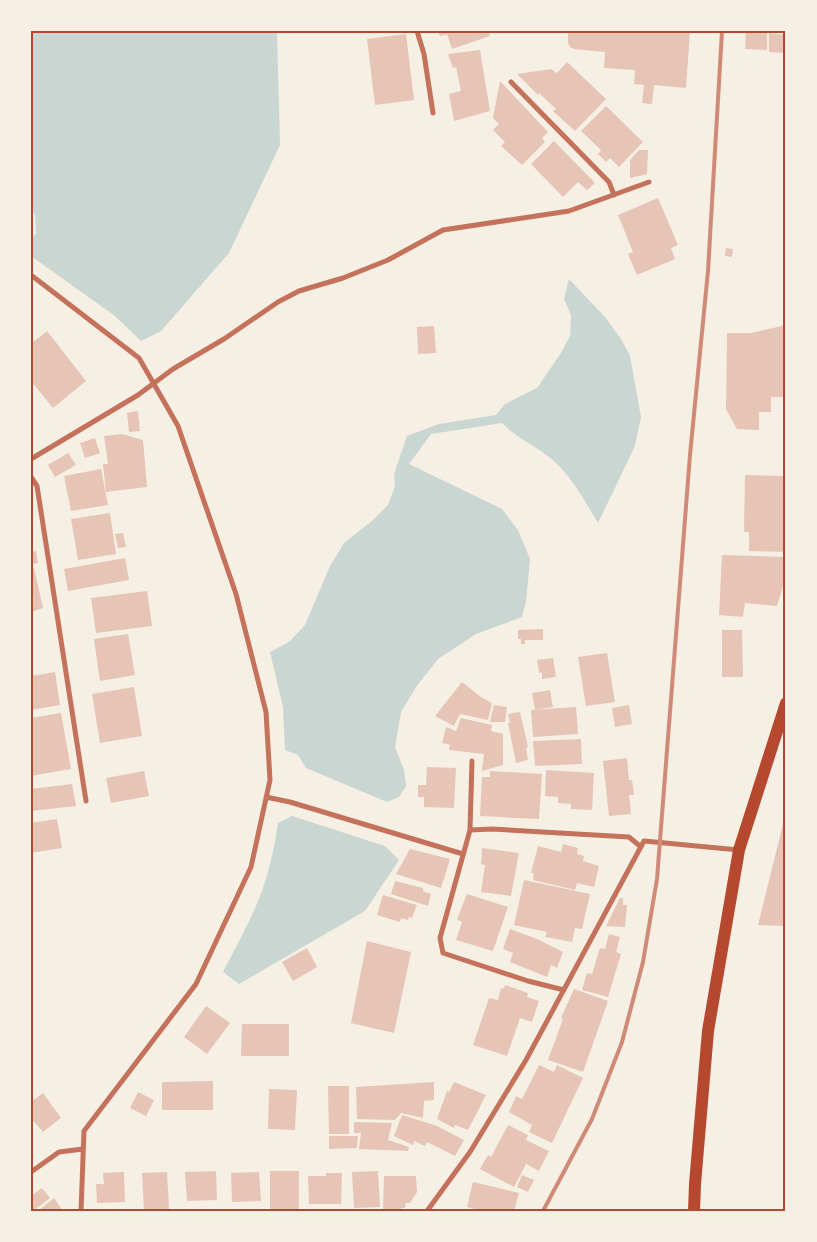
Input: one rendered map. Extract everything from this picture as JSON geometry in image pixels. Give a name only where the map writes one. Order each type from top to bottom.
[{"type":"main road","points":[[694,1211],[708,1031],[739,850],[786,703]]},
{"type":"street","points":[[417,31],[424,54],[433,113]]},
{"type":"street","points":[[511,82],[609,182],[614,194]]},
{"type":"street","points":[[31,459],[138,395],[173,369],[224,340],[285,298],[299,291],[343,278],[388,260],[444,230],[569,211],[649,182]]},
{"type":"street","points":[[31,275],[139,358],[178,426],[236,594],[266,712],[270,780],[251,867],[196,984],[84,1132],[81,1211]]},
{"type":"street","points":[[31,476],[37,486],[86,802]]},
{"type":"street","points":[[472,761],[470,830],[440,938],[443,954],[528,981],[564,990]]},
{"type":"street","points":[[266,797],[290,802],[463,854]]},
{"type":"street","points":[[470,830],[492,829],[629,837],[641,847]]},
{"type":"street","points":[[427,1211],[470,1152],[526,1060],[644,842],[739,850]]},
{"type":"street","points":[[31,1172],[59,1152],[83,1149]]},
{"type":"shaded area","points":[[31,31],[277,31],[280,145],[229,253],[161,331],[141,341],[115,316],[31,256],[31,238],[36,234],[35,215],[31,208]]},
{"type":"shaded area","points":[[569,279],[605,317],[621,339],[630,356],[641,417],[635,446],[598,523],[576,487],[556,463],[502,423],[431,434],[409,464],[502,509],[518,530],[530,559],[526,602],[522,617],[476,634],[438,659],[416,687],[401,712],[395,747],[404,770],[406,786],[399,797],[387,802],[306,768],[298,755],[285,750],[283,707],[270,652],[289,642],[305,625],[330,566],[344,543],[373,520],[388,505],[395,486],[394,474],[407,436],[439,424],[496,415],[505,404],[537,388],[561,353],[570,336],[571,315],[564,299]]},
{"type":"shaded area","points":[[292,816],[385,846],[399,860],[365,911],[239,984],[223,972],[259,899],[272,856],[278,823]]},
{"type":"building","points":[[438,31],[488,31],[490,36],[452,49],[447,34],[440,36]]},
{"type":"building","points":[[568,31],[690,31],[686,88],[654,85],[652,104],[642,103],[644,85],[634,84],[635,70],[604,68],[605,52],[570,47]]},
{"type":"building","points":[[746,31],[767,33],[767,50],[745,49]]},
{"type":"building","points":[[769,33],[786,35],[786,53],[769,52]]},
{"type":"building","points":[[406,34],[414,100],[375,105],[367,39]]},
{"type":"building","points":[[480,50],[490,111],[454,121],[449,94],[461,91],[456,67],[453,68],[448,54]]},
{"type":"building","points":[[567,62],[606,99],[575,131],[553,111],[556,109],[539,93],[538,95],[517,74],[551,69],[557,73]]},
{"type":"building","points":[[500,81],[548,132],[542,138],[545,142],[522,165],[501,146],[505,142],[493,130],[499,124],[493,118]]},
{"type":"building","points":[[606,106],[643,142],[619,167],[610,158],[606,162],[598,154],[601,150],[581,131]]},
{"type":"building","points":[[554,141],[595,183],[587,190],[578,182],[563,197],[531,164]]},
{"type":"building","points":[[639,150],[648,150],[647,174],[630,178],[630,160]]},
{"type":"building","points":[[658,198],[678,245],[671,248],[675,259],[637,275],[628,254],[633,252],[618,215]]},
{"type":"building","points":[[726,248],[733,249],[732,257],[725,256]]},
{"type":"building","points":[[786,325],[786,397],[771,397],[771,412],[759,412],[759,430],[737,429],[726,409],[727,333],[751,333]]},
{"type":"building","points":[[434,326],[436,353],[418,354],[417,327]]},
{"type":"building","points":[[47,331],[86,381],[53,408],[31,381],[31,344]]},
{"type":"building","points":[[138,411],[140,431],[129,432],[127,413]]},
{"type":"building","points":[[122,434],[143,440],[147,487],[106,492],[103,464],[108,464],[104,436]]},
{"type":"building","points":[[95,438],[100,453],[85,458],[80,443]]},
{"type":"building","points":[[68,453],[76,465],[55,477],[48,465]]},
{"type":"building","points":[[101,469],[108,505],[71,511],[64,476]]},
{"type":"building","points":[[745,475],[786,476],[786,552],[749,551],[749,532],[744,532]]},
{"type":"building","points":[[110,513],[116,554],[78,560],[71,519]]},
{"type":"building","points":[[123,533],[126,547],[118,548],[115,534]]},
{"type":"building","points":[[36,551],[38,563],[31,564],[31,552]]},
{"type":"building","points":[[722,555],[786,557],[786,577],[777,606],[745,603],[743,617],[719,615]]},
{"type":"building","points":[[125,558],[129,580],[68,591],[64,569]]},
{"type":"building","points":[[31,568],[34,568],[43,608],[31,612]]},
{"type":"building","points":[[147,591],[152,626],[96,633],[91,598]]},
{"type":"building","points":[[543,629],[543,640],[525,640],[525,644],[521,644],[521,639],[518,639],[518,630]]},
{"type":"building","points":[[722,630],[742,630],[743,677],[722,677]]},
{"type":"building","points":[[128,634],[135,675],[100,681],[94,639]]},
{"type":"building","points":[[607,653],[615,702],[586,706],[578,657]]},
{"type":"building","points":[[553,658],[556,677],[542,679],[542,672],[539,673],[537,660]]},
{"type":"building","points":[[55,672],[60,705],[31,710],[31,676]]},
{"type":"building","points":[[462,682],[492,703],[488,720],[460,714],[454,726],[435,716]]},
{"type":"building","points":[[134,687],[142,736],[100,743],[92,694]]},
{"type":"building","points":[[550,690],[553,707],[535,710],[532,693]]},
{"type":"building","points":[[494,705],[507,707],[505,722],[490,722]]},
{"type":"building","points":[[629,705],[632,724],[615,727],[612,708]]},
{"type":"building","points":[[576,707],[578,734],[533,737],[531,710]]},
{"type":"building","points":[[520,712],[528,747],[526,748],[528,760],[516,763],[508,714]]},
{"type":"building","points":[[61,713],[71,769],[31,776],[31,718]]},
{"type":"building","points":[[461,718],[492,725],[491,731],[503,734],[503,765],[482,771],[484,754],[449,750],[450,745],[442,743],[446,727],[456,731]]},
{"type":"building","points":[[581,739],[582,764],[535,766],[533,741]]},
{"type":"building","points":[[627,758],[629,780],[632,780],[634,795],[629,795],[631,814],[609,816],[603,761]]},
{"type":"building","points":[[427,767],[456,768],[454,808],[424,807],[424,797],[418,797],[418,785],[426,785]]},
{"type":"building","points":[[546,770],[594,773],[592,810],[571,809],[571,804],[558,803],[558,797],[545,796]]},
{"type":"building","points":[[144,771],[149,796],[111,803],[106,778]]},
{"type":"building","points":[[490,771],[542,774],[539,819],[480,816],[482,777],[490,777]]},
{"type":"building","points":[[72,784],[76,806],[31,811],[31,789]]},
{"type":"building","points":[[785,816],[786,926],[758,925]]},
{"type":"building","points":[[57,819],[62,848],[31,853],[31,823]]},
{"type":"building","points":[[563,844],[578,848],[577,854],[584,856],[583,861],[599,866],[594,887],[577,883],[575,890],[533,880],[534,873],[531,873],[538,846],[561,852]]},
{"type":"building","points":[[482,848],[519,853],[511,896],[481,892],[485,865],[481,864]]},
{"type":"building","points":[[410,849],[450,859],[441,888],[396,874]]},
{"type":"building","points":[[524,880],[590,894],[582,929],[575,928],[572,942],[545,937],[547,932],[514,925]]},
{"type":"building","points":[[395,881],[423,888],[423,891],[431,894],[428,906],[391,894]]},
{"type":"building","points":[[467,894],[508,907],[493,951],[456,940],[462,922],[457,919]]},
{"type":"building","points":[[383,895],[417,905],[412,918],[409,917],[408,920],[401,918],[400,922],[377,915]]},
{"type":"building","points":[[620,898],[623,898],[623,905],[627,905],[625,927],[606,926]]},
{"type":"building","points":[[510,929],[537,939],[563,952],[557,968],[551,965],[547,977],[510,962],[513,953],[503,949]]},
{"type":"building","points":[[609,934],[620,937],[616,952],[621,954],[608,997],[582,990],[587,973],[592,974],[600,948],[605,949]]},
{"type":"building","points":[[367,941],[411,952],[394,1033],[351,1023]]},
{"type":"building","points":[[307,948],[317,967],[293,981],[282,962]]},
{"type":"building","points":[[505,985],[528,993],[527,997],[539,1001],[532,1022],[520,1018],[507,1056],[473,1045],[489,998],[498,1000],[501,988],[504,989]]},
{"type":"building","points":[[574,989],[608,1001],[583,1072],[548,1060],[563,1019],[561,1018]]},
{"type":"building","points":[[206,1006],[230,1023],[207,1054],[184,1037]]},
{"type":"building","points":[[242,1024],[289,1024],[289,1056],[241,1056]]},
{"type":"building","points":[[539,1065],[554,1072],[557,1065],[583,1078],[552,1143],[529,1132],[532,1125],[509,1112],[516,1096],[522,1099]]},
{"type":"building","points":[[213,1081],[213,1110],[162,1110],[162,1082]]},
{"type":"building","points":[[434,1082],[434,1100],[424,1101],[423,1118],[401,1113],[395,1120],[357,1119],[356,1087]]},
{"type":"building","points":[[454,1082],[486,1095],[468,1130],[455,1125],[454,1128],[437,1119],[447,1091],[449,1092]]},
{"type":"building","points":[[328,1086],[349,1086],[349,1134],[329,1134]]},
{"type":"building","points":[[269,1089],[297,1090],[295,1130],[268,1129]]},
{"type":"building","points":[[138,1092],[154,1100],[146,1116],[130,1108]]},
{"type":"building","points":[[43,1093],[61,1118],[43,1132],[31,1118],[31,1102]]},
{"type":"building","points":[[402,1115],[437,1126],[464,1140],[455,1156],[427,1142],[425,1146],[414,1141],[413,1145],[394,1136]]},
{"type":"building","points":[[354,1122],[392,1123],[388,1140],[409,1147],[408,1151],[359,1149],[361,1133],[354,1133]]},
{"type":"building","points":[[508,1125],[528,1135],[526,1140],[549,1151],[539,1171],[526,1164],[514,1187],[480,1169],[488,1155],[491,1157]]},
{"type":"building","points":[[329,1136],[358,1136],[357,1148],[329,1149]]},
{"type":"building","points":[[216,1171],[217,1200],[187,1201],[185,1172]]},
{"type":"building","points":[[270,1171],[299,1171],[299,1211],[270,1211]]},
{"type":"building","points":[[378,1171],[380,1207],[354,1208],[352,1172]]},
{"type":"building","points":[[124,1172],[125,1202],[97,1203],[96,1184],[104,1184],[103,1173]]},
{"type":"building","points":[[167,1172],[169,1209],[144,1211],[142,1173]]},
{"type":"building","points":[[259,1172],[261,1201],[232,1202],[231,1173]]},
{"type":"building","points":[[326,1173],[342,1173],[341,1204],[309,1204],[308,1176],[326,1176]]},
{"type":"building","points":[[522,1175],[534,1180],[528,1192],[517,1187]]},
{"type":"building","points":[[384,1176],[416,1176],[417,1192],[410,1203],[406,1203],[405,1208],[401,1208],[401,1211],[383,1211]]},
{"type":"building","points":[[473,1182],[519,1193],[514,1211],[482,1211],[467,1207]]},
{"type":"building","points":[[42,1188],[50,1198],[33,1211],[31,1196]]},
{"type":"building","points":[[54,1198],[63,1211],[38,1211]]},
{"type":"railway","points":[[543,1211],[592,1119],[622,1042],[643,962],[657,879],[690,455],[708,271],[722,31]]}]
